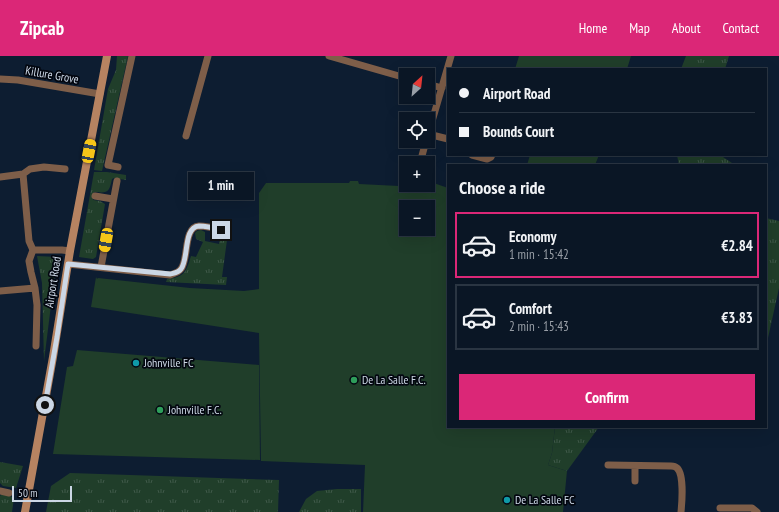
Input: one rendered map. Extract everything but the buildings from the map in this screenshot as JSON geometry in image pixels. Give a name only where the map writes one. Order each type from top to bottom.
[{"type":"main road","name":"Airport Road","points":[[25,512],[57,337],[70,251],[107,56]]},
{"type":"street","points":[[118,167],[108,165],[132,56]]},
{"type":"street","points":[[186,136],[208,56]]},
{"type":"street","points":[[330,56],[399,76]]},
{"type":"street","points":[[448,68],[451,56]]},
{"type":"street","points":[[435,112],[447,70]]},
{"type":"street","name":"Killure Grove","points":[[0,79],[18,80],[100,94]]},
{"type":"street","points":[[435,86],[442,88]]},
{"type":"street","points":[[435,136],[447,139]]},
{"type":"street","points":[[476,156],[487,159],[492,156]]},
{"type":"street","points":[[0,177],[23,174],[30,168],[44,167],[65,169]]},
{"type":"street","points":[[23,174],[29,241],[33,250],[29,260],[37,305],[36,346]]},
{"type":"street","points":[[101,267],[116,181]]},
{"type":"street","points":[[95,196],[113,198]]},
{"type":"street","points":[[68,264],[170,274],[177,273],[182,268],[189,233],[193,228],[200,226],[221,230]]},
{"type":"street","points":[[33,250],[70,251]]},
{"type":"street","points":[[0,291],[35,288]]},
{"type":"street","points":[[608,465],[676,467],[680,472],[682,482],[682,512]]},
{"type":"street","points":[[635,466],[635,481]]},
{"type":"street","points":[[0,490],[9,493]]},
{"type":"street","points":[[720,508],[752,508],[757,512]]},
{"type":"green space","points":[[117,56],[128,56],[102,171],[94,170],[108,89],[116,70]]},
{"type":"green space","points":[[519,56],[631,56],[627,68],[515,68]]},
{"type":"green space","points":[[686,56],[729,56],[725,68],[681,68]]},
{"type":"green space","points":[[530,156],[599,156],[595,164],[527,164]]},
{"type":"green space","points":[[677,156],[722,156],[734,164],[679,164]]},
{"type":"green space","points":[[94,172],[107,172],[126,175],[126,180],[114,178],[112,179],[109,190],[105,192],[94,192],[93,200],[100,201],[105,204],[96,257],[93,259],[79,257]]},
{"type":"green space","name":"De La Salle F.C.","points":[[350,181],[358,181],[359,184],[399,186],[399,192],[435,192],[435,183],[447,188],[447,428],[555,428],[552,453],[548,465],[567,471],[563,512],[363,512],[365,465],[261,461],[259,333],[91,307],[96,277],[97,279],[190,288],[244,291],[259,289],[259,193],[266,183],[349,183]]},
{"type":"green space","points":[[767,218],[779,221],[779,288],[767,342]]},
{"type":"green space","points":[[201,230],[205,232],[205,241],[219,244],[220,239],[227,240],[222,277],[227,277],[226,285],[166,282],[167,279],[178,277],[184,273],[191,256],[196,257],[203,242],[196,239],[195,233]]},
{"type":"green space","points":[[37,256],[57,257],[44,361],[42,283]]},
{"type":"green space","name":"Johnville F.C.","points":[[77,350],[259,365],[260,460],[53,454],[67,367],[73,366]]},
{"type":"green space","points":[[555,428],[598,428],[567,471],[548,465],[552,453]]},
{"type":"green space","points":[[0,462],[23,466],[16,488],[3,486],[0,483]]},
{"type":"green space","points":[[70,473],[279,480],[278,512],[46,512],[51,486]]},
{"type":"green space","points":[[361,489],[361,512],[299,512],[306,499],[317,491]]},
{"type":"green space","points":[[2,494],[14,498],[12,512],[0,512],[0,496]]},
{"type":"place","name":"Johnville FC","points":[[136,363]]},
{"type":"place","name":"De La Salle F.C.","points":[[354,380]]},
{"type":"place","name":"Johnville F.C.","points":[[160,410]]},
{"type":"place","name":"De La Salle FC","points":[[507,500]]},
{"type":"route","points":[[45,405],[68,264],[170,274],[177,273],[182,268],[189,233],[193,228],[200,226],[221,230]]}]
